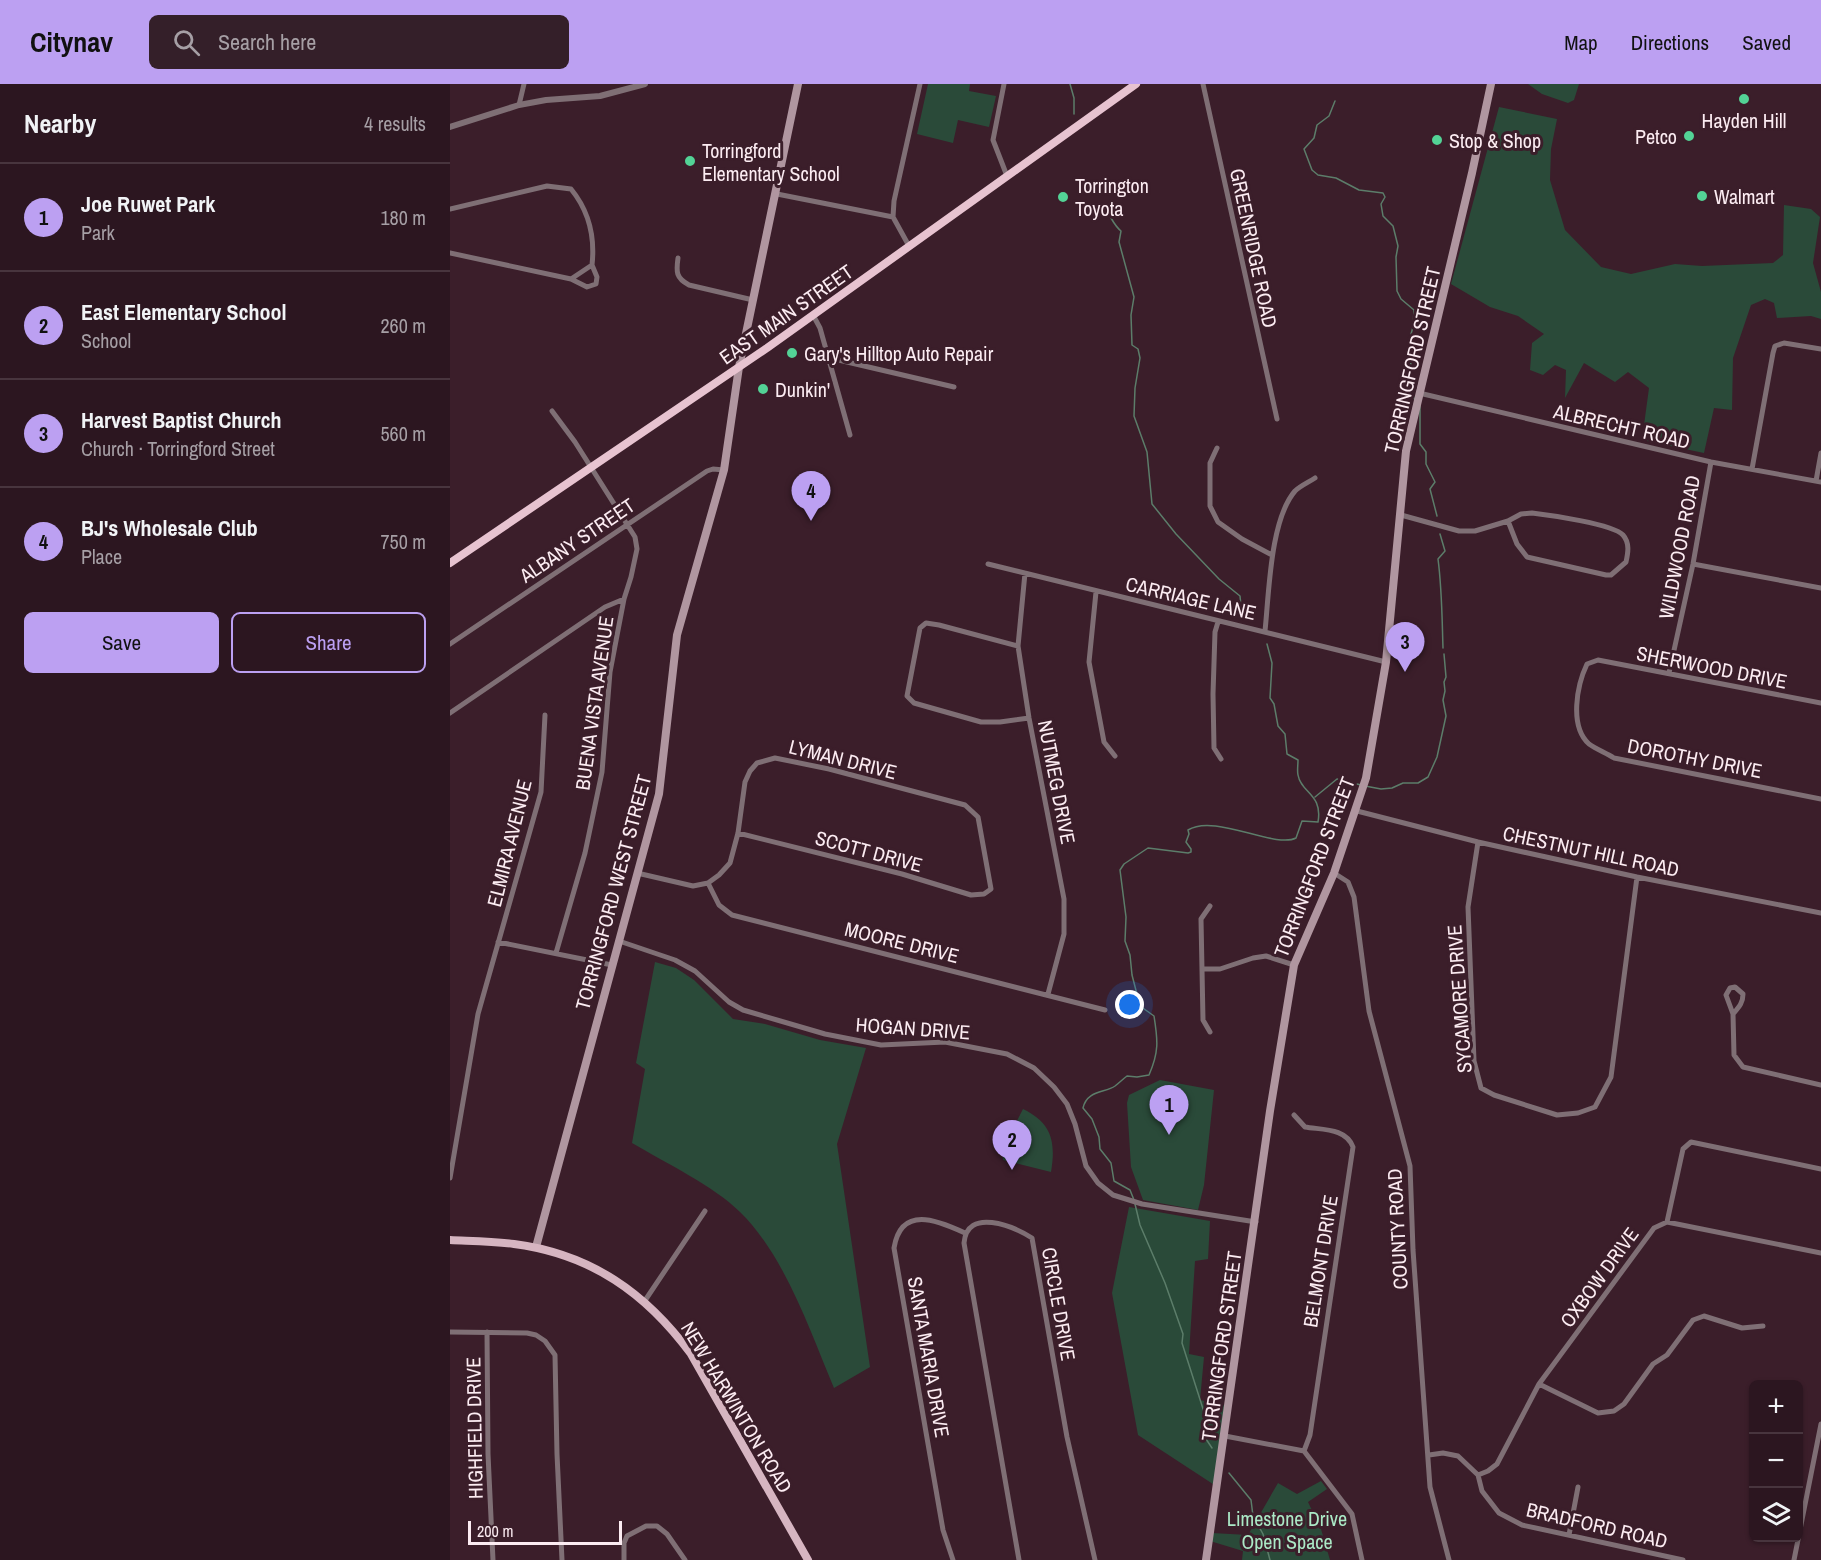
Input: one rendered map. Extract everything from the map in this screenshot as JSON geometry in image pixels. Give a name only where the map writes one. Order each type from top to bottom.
[{"type":"highway","name":"EAST MAIN STREET","points":[[450,563],[739,367],[1136,84]]},
{"type":"main road","name":"TORRINGFORD WEST STREET","points":[[536,1247],[656,807],[677,635],[724,470],[739,367],[777,194],[798,84]]},
{"type":"main road","name":"TORRINGFORD STREET","points":[[1206,1560],[1256,1222],[1270,1111],[1294,965],[1334,873],[1364,785],[1386,662],[1406,451],[1491,84]]},
{"type":"main road","name":"NEW HARWINTON ROAD","points":[[450,1240],[513,1243],[576,1259],[626,1287],[644,1302],[671,1327],[691,1354],[808,1560]]},
{"type":"street","points":[[519,105],[524,84]]},
{"type":"street","points":[[450,127],[546,99],[600,96],[645,84]]},
{"type":"street","points":[[909,246],[893,217],[894,201],[920,84]]},
{"type":"street","points":[[1004,84],[993,140],[1007,176]]},
{"type":"street","name":"GREENRIDGE ROAD","points":[[1203,84],[1277,419]]},
{"type":"street","points":[[450,209],[547,186],[571,189],[578,197],[591,229],[594,246],[592,265],[597,277],[596,284],[587,287],[571,279],[450,253]]},
{"type":"street","points":[[777,194],[893,217]]},
{"type":"street","points":[[678,258],[676,273],[681,281],[689,285],[753,300]]},
{"type":"street","points":[[571,279],[592,265]]},
{"type":"street","points":[[813,315],[820,327],[830,358],[850,435]]},
{"type":"street","points":[[1752,469],[1775,346],[1784,343],[1821,349]]},
{"type":"street","points":[[830,358],[954,387]]},
{"type":"street","name":"ALBRECHT ROAD","points":[[1417,399],[1711,462],[1819,482]]},
{"type":"street","name":"BUENA VISTA AVENUE","points":[[552,411],[635,537],[637,549],[624,599],[610,672],[602,772],[585,853],[556,953]]},
{"type":"street","points":[[1217,448],[1210,463],[1210,506],[1218,522],[1272,555]]},
{"type":"street","points":[[1819,482],[1821,453]]},
{"type":"street","name":"WILDWOOD ROAD","points":[[1669,673],[1693,564],[1711,462]]},
{"type":"street","name":"ALBANY STREET","points":[[450,644],[707,471],[724,470]]},
{"type":"street","points":[[1265,631],[1272,555],[1281,517],[1295,491],[1315,478]]},
{"type":"street","points":[[1401,515],[1459,531],[1475,531],[1508,521],[1521,514],[1550,515],[1614,529],[1624,536],[1628,548],[1626,562],[1611,575],[1606,575],[1538,561],[1527,557],[1517,544],[1508,521]]},
{"type":"street","name":"CARRIAGE LANE","points":[[988,564],[1386,662]]},
{"type":"street","points":[[1693,564],[1821,588]]},
{"type":"street","name":"NUTMEG DRIVE","points":[[1025,573],[1018,646],[1029,718],[1064,899],[1064,934],[1048,994]]},
{"type":"street","points":[[1096,592],[1089,662],[1104,742],[1115,756]]},
{"type":"street","points":[[450,713],[605,607],[624,599]]},
{"type":"street","points":[[1218,622],[1215,632],[1214,748],[1221,759]]},
{"type":"street","points":[[1018,646],[927,623],[920,628],[907,696],[914,703],[981,722],[1029,718]]},
{"type":"street","name":"SHERWOOD DRIVE","points":[[1598,660],[1821,703]]},
{"type":"street","name":"DOROTHY DRIVE","points":[[1598,660],[1587,664],[1583,672],[1576,714],[1579,728],[1589,743],[1614,758],[1821,799]]},
{"type":"street","name":"ELMIRA AVENUE","points":[[450,1178],[478,1014],[540,792],[545,715]]},
{"type":"street","name":"LYMAN DRIVE","points":[[708,883],[730,863],[738,833],[745,782],[750,771],[757,763],[775,758],[829,769],[965,805],[978,817],[990,889]]},
{"type":"street","name":"CHESTNUT HILL ROAD","points":[[1356,811],[1478,842],[1637,878],[1821,913]]},
{"type":"street","name":"SCOTT DRIVE","points":[[738,833],[902,873],[972,895],[984,894],[990,889]]},
{"type":"street","name":"SYCAMORE DRIVE","points":[[1478,842],[1468,907],[1476,1074],[1481,1088],[1494,1095],[1557,1114],[1578,1113],[1595,1107],[1611,1077],[1637,878]]},
{"type":"street","points":[[637,873],[693,886],[708,883]]},
{"type":"street","name":"COUNTY ROAD","points":[[1334,873],[1348,882],[1354,897],[1369,1011],[1410,1166],[1413,1250],[1431,1487],[1449,1560]]},
{"type":"street","name":"MOORE DRIVE","points":[[708,883],[719,905],[732,915],[1105,1010]]},
{"type":"street","points":[[1210,906],[1201,919],[1203,1020],[1210,1032]]},
{"type":"street","name":"HOGAN DRIVE","points":[[619,940],[675,960],[695,971],[729,1002],[743,1010],[861,1042],[880,1045],[945,1042],[1007,1054],[1034,1068],[1054,1087],[1067,1104],[1086,1166],[1098,1183],[1113,1195],[1142,1204],[1256,1222]]},
{"type":"street","points":[[498,942],[612,965]]},
{"type":"street","points":[[1202,969],[1220,969],[1266,956],[1294,965]]},
{"type":"street","points":[[1733,1014],[1742,1004],[1743,999],[1743,994],[1735,987],[1730,988],[1726,995],[1733,1014],[1734,1055],[1743,1066],[1821,1085]]},
{"type":"street","name":"BELMONT DRIVE","points":[[1294,1114],[1305,1127],[1342,1133],[1350,1138],[1353,1147],[1310,1436],[1304,1451]]},
{"type":"street","name":"OXBOW DRIVE","points":[[1478,1475],[1497,1464],[1539,1384],[1654,1228],[1667,1222],[1683,1149],[1691,1142],[1821,1169]]},
{"type":"street","points":[[644,1302],[705,1211]]},
{"type":"street","name":"SANTA MARIA DRIVE","points":[[952,1560],[943,1530],[894,1248],[896,1236],[903,1227],[914,1220],[927,1219],[949,1225],[965,1233]]},
{"type":"street","name":"CIRCLE DRIVE","points":[[965,1233],[972,1226],[981,1222],[996,1223],[1018,1229],[1032,1238],[1067,1437],[1095,1560]]},
{"type":"street","points":[[1667,1222],[1821,1253]]},
{"type":"street","points":[[965,1233],[964,1243],[1019,1560]]},
{"type":"street","points":[[1539,1384],[1598,1413],[1614,1411],[1624,1404],[1653,1364],[1667,1355],[1693,1320],[1704,1316],[1742,1328],[1763,1326]]},
{"type":"street","points":[[450,1332],[536,1335],[545,1341],[555,1354],[562,1560]]},
{"type":"street","name":"HIGHFIELD DRIVE","points":[[487,1332],[488,1454],[493,1560]]},
{"type":"street","points":[[1794,1560],[1821,1424]]},
{"type":"street","points":[[1225,1436],[1304,1451],[1352,1514],[1362,1560]]},
{"type":"street","name":"BRADFORD ROAD","points":[[1430,1455],[1443,1453],[1458,1456],[1478,1475],[1482,1491],[1499,1513],[1522,1525],[1683,1560]]},
{"type":"street","points":[[1569,1534],[1578,1486]]},
{"type":"street","points":[[624,1560],[624,1543],[627,1536],[646,1526],[657,1526],[667,1534],[684,1560]]},
{"type":"green space","points":[[928,84],[970,84],[969,91],[996,96],[989,127],[958,120],[953,143],[917,134]]},
{"type":"green space","points":[[1528,84],[1579,84],[1574,100],[1568,103],[1542,94]]},
{"type":"green space","points":[[1499,107],[1557,119],[1551,149],[1550,180],[1565,230],[1601,267],[1631,274],[1675,264],[1702,266],[1773,263],[1783,255],[1784,205],[1811,209],[1820,217],[1813,263],[1821,292],[1821,319],[1811,316],[1777,318],[1774,303],[1765,299],[1751,305],[1733,358],[1732,410],[1714,408],[1704,453],[1642,440],[1649,388],[1628,372],[1615,382],[1584,363],[1565,398],[1566,370],[1555,365],[1543,375],[1530,370],[1532,343],[1544,334],[1518,316],[1490,307],[1451,284]]},
{"type":"green space","points":[[655,962],[676,968],[694,980],[733,1019],[765,1024],[820,1040],[866,1048],[837,1144],[870,1367],[834,1388],[795,1295],[756,1230],[740,1212],[717,1193],[632,1143],[645,1069],[636,1063]]},
{"type":"green space","points":[[1160,1080],[1214,1090],[1204,1185],[1198,1210],[1143,1200],[1131,1167],[1127,1103],[1129,1095]]},
{"type":"green space","points":[[1023,1109],[1033,1114],[1050,1134],[1053,1151],[1051,1172],[1003,1160],[1002,1150]]},
{"type":"green space","points":[[1129,1207],[1210,1221],[1208,1259],[1195,1261],[1189,1354],[1204,1357],[1200,1400],[1231,1407],[1219,1488],[1138,1435],[1112,1293]]},
{"type":"green space","name":"Limestone Drive Open Space","points":[[1321,1481],[1327,1489],[1308,1502],[1321,1529],[1330,1560],[1242,1560],[1243,1551],[1210,1541],[1212,1533],[1248,1535],[1278,1483],[1297,1494]]},
{"type":"waterway","points":[[1070,84],[1074,98],[1074,114]]},
{"type":"waterway","points":[[1335,101],[1329,116],[1317,125],[1314,138],[1304,149],[1312,170],[1318,175],[1336,178],[1359,190],[1383,193],[1385,197],[1381,204],[1383,216],[1393,226],[1398,246],[1397,291],[1401,299],[1414,310],[1411,369],[1415,400]]},
{"type":"waterway","points":[[1101,205],[1121,231],[1119,242],[1134,297],[1131,315],[1132,345],[1138,349],[1140,358],[1135,388],[1134,416],[1147,452],[1152,504],[1176,534],[1219,579],[1240,596],[1241,606],[1254,617]]},
{"type":"waterway","points":[[1420,406],[1420,444],[1426,452],[1426,464],[1435,482],[1430,489],[1437,516]]},
{"type":"waterway","points":[[1440,534],[1445,551],[1438,559],[1443,648]]},
{"type":"waterway","points":[[1134,1200],[1130,1190],[1114,1181],[1111,1163],[1100,1149],[1099,1137],[1092,1119],[1083,1108],[1092,1095],[1115,1086],[1127,1076],[1149,1075],[1155,1060],[1157,1040],[1154,1016],[1140,1006],[1125,941],[1126,917],[1120,870],[1124,864],[1148,848],[1191,852],[1186,842],[1188,830],[1199,826],[1228,828],[1286,840],[1296,838],[1302,821],[1318,822],[1319,813],[1315,800],[1300,781],[1298,760],[1287,754],[1285,734],[1278,726],[1274,704],[1270,698],[1272,663],[1267,644]]},
{"type":"waterway","points":[[1365,786],[1381,789],[1392,788],[1403,783],[1418,783],[1428,777],[1437,757],[1446,716],[1443,700],[1446,677],[1444,654]]},
{"type":"waterway","points":[[1315,797],[1337,779],[1361,785]]},
{"type":"waterway","points":[[1135,1204],[1140,1225],[1165,1283],[1183,1334],[1182,1343],[1204,1412],[1206,1439],[1212,1448]]},
{"type":"waterway","points":[[1229,1473],[1251,1500],[1253,1516],[1263,1534],[1270,1560]]},
{"type":"place","name":"Hayden Hill","points":[[1744,99]]},
{"type":"place","name":"Petco","points":[[1689,136]]},
{"type":"place","name":"Stop & Shop","points":[[1437,140]]},
{"type":"place","name":"Torringford Elementary School","points":[[690,161]]},
{"type":"place","name":"Walmart","points":[[1702,196]]},
{"type":"place","name":"Torrington Toyota","points":[[1063,197]]},
{"type":"place","name":"Gary's Hilltop Auto Repair","points":[[792,353]]},
{"type":"place","name":"Dunkin'","points":[[763,389]]},
{"type":"place","name":"BJ's Wholesale Club","points":[[811,521]]},
{"type":"place","name":"Harvest Baptist Church","points":[[1405,672]]},
{"type":"place","name":"Joe Ruwet Park","points":[[1169,1135]]},
{"type":"place","name":"East Elementary School","points":[[1012,1170]]}]
